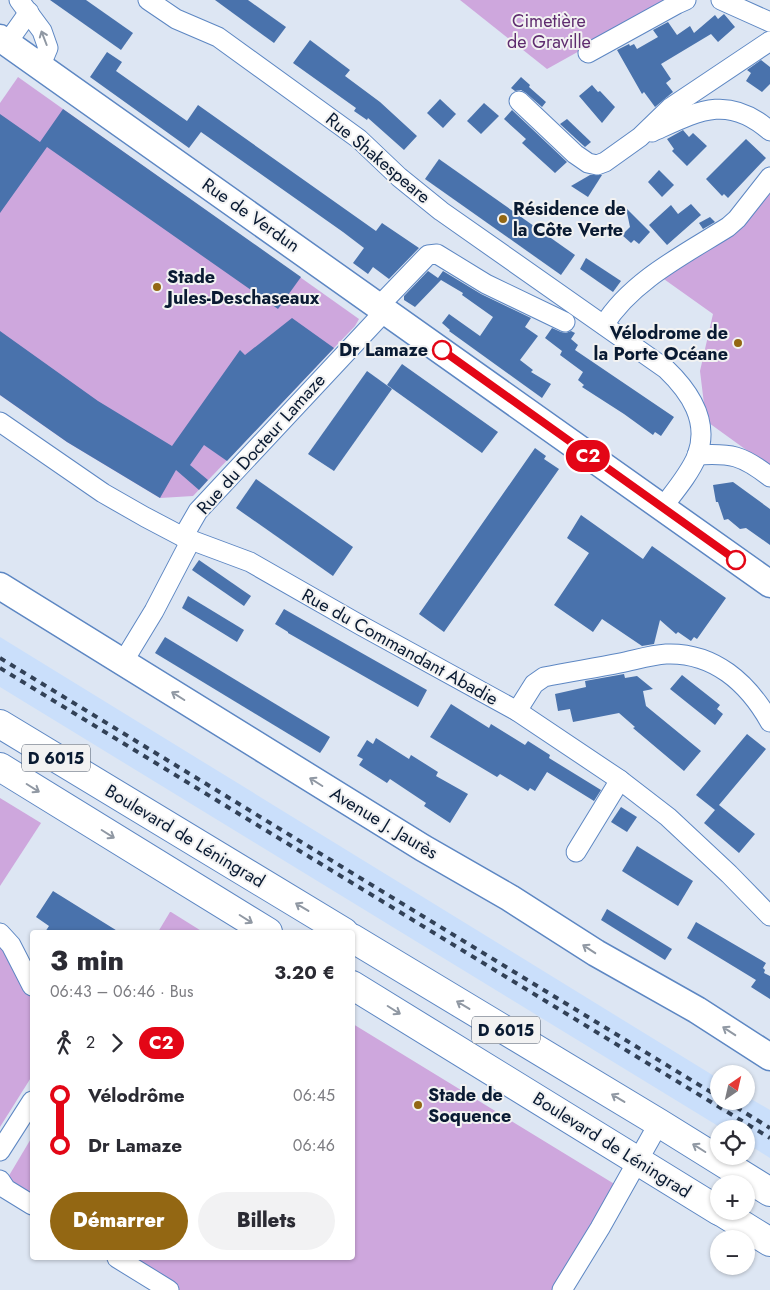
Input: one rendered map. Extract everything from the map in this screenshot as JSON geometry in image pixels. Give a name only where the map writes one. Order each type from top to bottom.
[{"type":"main road","name":"Rue de Verdun","points":[[3,40],[770,584]]},
{"type":"main road","name":"Avenue J. Jaurès","points":[[0,586],[423,848],[510,898],[596,953],[697,1010],[770,1057]]},
{"type":"main road","name":"Boulevard de Léningrad","points":[[0,724],[341,930]]},
{"type":"main road","name":"D 6015","points":[[0,767],[265,930]]},
{"type":"main road","name":"D 6015","points":[[355,940],[770,1192]]},
{"type":"main road","name":"Boulevard de Léningrad","points":[[355,987],[710,1205]]},
{"type":"main road","name":"Boulevard de Léningrad","points":[[734,1220],[770,1242]]},
{"type":"street","name":"Rue Shakespeare","points":[[148,0],[176,19],[218,36],[359,138],[399,177],[441,211],[666,369],[682,384],[692,398],[699,417],[700,435],[697,455]]},
{"type":"street","points":[[588,52],[686,0]]},
{"type":"street","points":[[721,0],[770,22]]},
{"type":"street","points":[[3,40],[24,6],[42,31],[48,48],[40,67]]},
{"type":"street","points":[[519,102],[575,154],[588,163],[597,165],[605,162],[640,137],[670,108],[770,41]]},
{"type":"street","points":[[640,137],[695,113],[713,108],[744,114],[760,122],[770,131]]},
{"type":"street","points":[[604,325],[612,312],[655,272],[737,220],[770,177]]},
{"type":"street","name":"Rue du Docteur Lamaze","points":[[124,662],[154,611],[198,510],[428,255],[437,254],[486,284],[564,322]]},
{"type":"street","name":"Rue du Commandant Abadie","points":[[0,422],[103,493],[187,538],[250,562],[353,622],[516,711],[620,780],[668,817],[770,916]]},
{"type":"street","points":[[662,508],[690,470],[697,455],[724,454],[736,457],[752,464],[770,477]]},
{"type":"street","points":[[516,711],[534,684],[544,677],[666,654],[691,657],[726,671],[747,688],[761,706],[770,722]]},
{"type":"street","points":[[576,852],[620,780]]},
{"type":"street","points":[[0,933],[15,952],[30,982]]},
{"type":"street","points":[[0,1152],[30,1104]]},
{"type":"street","points":[[562,1290],[639,1161],[659,1123]]},
{"type":"street","points":[[0,1180],[6,1189],[30,1204]]},
{"type":"street","points":[[120,1260],[169,1290]]},
{"type":"shaded area","points":[[0,637],[710,1073],[710,1110],[755,1110],[755,1101],[770,1110],[770,1158],[755,1149],[755,1120],[710,1121],[0,687]]},
{"type":"green space","name":"Cimetière de Graville","points":[[460,0],[671,0],[547,69]]},
{"type":"green space","name":"Stade Jules-Deschaseaux","points":[[18,77],[359,319],[355,326],[193,496],[160,498],[67,442],[0,395],[0,103]]},
{"type":"green space","name":"Vélodrome de la Porte Océane","points":[[770,189],[770,467],[709,423],[704,404],[700,371],[713,314],[661,277]]},
{"type":"green space","points":[[0,798],[41,823],[0,886]]},
{"type":"green space","points":[[171,912],[200,930],[159,930]]},
{"type":"green space","points":[[0,924],[24,948],[30,963],[30,1079],[0,1127]]},
{"type":"green space","name":"Stade de Soquence","points":[[355,1025],[616,1185],[552,1290],[177,1290],[127,1260],[355,1260]]},
{"type":"green space","points":[[30,1140],[30,1200],[4,1184]]},
{"type":"building","points":[[50,0],[86,0],[133,33],[121,50]]},
{"type":"building","points":[[215,0],[248,0],[286,27],[274,43]]},
{"type":"building","points":[[724,14],[735,27],[718,42],[711,34],[661,64],[671,79],[666,83],[673,92],[655,107],[644,92],[642,94],[617,50],[629,44],[630,46],[634,44],[637,49],[658,37],[653,30],[668,22],[677,35],[690,26],[694,33],[715,15],[718,19]]},
{"type":"building","points":[[310,40],[350,70],[345,76],[380,102],[417,136],[404,150],[368,118],[367,120],[354,111],[356,108],[293,63]]},
{"type":"building","points":[[107,52],[122,62],[116,71],[187,121],[198,105],[376,231],[382,223],[419,248],[389,279],[373,267],[368,274],[353,263],[364,248],[343,232],[201,132],[189,148],[90,77]]},
{"type":"building","points":[[761,60],[770,67],[770,84],[762,92],[746,81],[751,73],[747,70]]},
{"type":"building","points":[[521,77],[546,102],[542,107],[526,93],[521,90],[515,91],[511,88]]},
{"type":"building","points":[[592,85],[615,107],[602,123],[579,96]]},
{"type":"building","points":[[440,99],[456,114],[443,128],[427,113]]},
{"type":"building","points":[[484,103],[499,116],[481,134],[467,121]]},
{"type":"building","points":[[63,109],[301,277],[278,309],[47,147],[0,213],[0,114],[40,142]]},
{"type":"building","points":[[512,110],[567,162],[555,173],[522,143],[526,139],[504,119]]},
{"type":"building","points":[[567,119],[591,142],[585,147],[560,124]]},
{"type":"building","points":[[683,130],[689,137],[693,133],[707,146],[687,166],[672,151],[674,149],[667,139]]},
{"type":"building","points":[[746,139],[766,158],[728,198],[724,194],[722,196],[706,179]]},
{"type":"building","name":"Résidence de la Côte Verte","points":[[439,159],[575,255],[561,275],[425,179]]},
{"type":"building","points":[[659,170],[674,185],[662,197],[648,182]]},
{"type":"building","points":[[590,175],[602,175],[588,197],[571,186]]},
{"type":"building","points":[[691,204],[701,215],[667,245],[649,225],[671,205],[678,214]]},
{"type":"building","points":[[626,208],[650,232],[639,244],[634,240],[631,243],[622,235],[630,227]]},
{"type":"building","points":[[710,217],[715,222],[703,229],[699,223]]},
{"type":"building","points":[[586,258],[621,281],[613,292],[580,269]]},
{"type":"building","points":[[428,271],[438,278],[443,271],[481,294],[531,318],[525,327],[538,336],[520,360],[533,370],[531,372],[551,384],[542,398],[449,331],[442,323],[449,314],[480,336],[493,317],[462,295],[463,293],[441,280],[415,307],[404,300],[404,296]]},
{"type":"building","points":[[292,318],[334,348],[227,461],[204,445],[190,465],[208,480],[199,490],[176,470],[160,498],[67,442],[0,395],[0,331],[98,401],[172,446],[240,350],[245,355]]},
{"type":"building","points":[[552,328],[561,332],[571,331],[575,333],[571,339],[578,345],[575,350],[674,417],[661,436],[655,432],[653,435],[582,387],[584,385],[578,380],[583,372],[560,355],[562,351],[545,338]]},
{"type":"building","points":[[402,364],[498,432],[482,453],[387,385]]},
{"type":"building","points":[[367,371],[392,389],[334,471],[308,454]]},
{"type":"building","points":[[535,448],[546,456],[544,459],[559,469],[444,632],[419,614]]},
{"type":"building","points":[[256,479],[353,547],[333,576],[236,508]]},
{"type":"building","points":[[733,482],[770,509],[770,545],[746,528],[740,529],[728,519],[724,520],[718,502],[716,502],[713,485]]},
{"type":"building","points":[[581,515],[643,559],[652,546],[726,598],[697,639],[694,637],[691,641],[678,632],[676,634],[660,620],[654,644],[642,646],[602,619],[593,632],[554,605],[589,553],[567,538]]},
{"type":"building","points":[[199,560],[251,596],[244,606],[192,570]]},
{"type":"building","points":[[188,596],[244,630],[237,642],[182,608]]},
{"type":"building","points":[[284,609],[427,690],[418,707],[275,624]]},
{"type":"building","points":[[165,637],[330,737],[320,753],[155,653]]},
{"type":"building","points":[[624,674],[625,678],[637,676],[653,689],[643,691],[646,706],[701,751],[684,771],[633,728],[635,727],[619,713],[573,722],[570,709],[558,711],[555,694],[586,687],[585,681]]},
{"type":"building","points":[[682,675],[720,705],[717,709],[723,714],[715,725],[670,689]]},
{"type":"building","points":[[451,704],[489,728],[491,724],[525,745],[528,741],[550,755],[549,758],[601,790],[594,801],[547,772],[535,791],[530,788],[528,791],[500,774],[497,777],[430,737]]},
{"type":"building","points":[[747,734],[766,749],[719,805],[755,834],[739,853],[704,823],[715,810],[696,795]]},
{"type":"building","points":[[376,738],[409,759],[411,755],[438,772],[436,776],[468,794],[450,823],[424,806],[426,803],[390,779],[387,783],[359,765],[363,759],[357,756],[367,740],[373,744]]},
{"type":"building","points":[[621,807],[637,817],[627,832],[611,822]]},
{"type":"building","points":[[637,846],[693,881],[678,906],[622,871]]},
{"type":"building","points":[[53,891],[116,930],[46,930],[49,926],[36,917]]},
{"type":"building","points":[[607,909],[672,949],[665,960],[601,920]]},
{"type":"building","points":[[696,922],[766,963],[763,968],[765,970],[764,973],[770,976],[770,999],[751,987],[756,980],[687,938]]},
{"type":"railway","points":[[0,658],[710,1092]]},
{"type":"railway","points":[[0,668],[770,1138]]},
{"type":"railway","points":[[741,1110],[770,1128]]},
{"type":"bus line","name":"C2","points":[[442,350],[736,560]]},
{"type":"place","name":"Résidence de la Côte Verte","points":[[503,219]]},
{"type":"place","name":"Stade Jules-Deschaseaux","points":[[157,287]]},
{"type":"place","name":"Vélodrome de la Porte Océane","points":[[738,343]]},
{"type":"place","name":"Dr Lamaze","points":[[442,350]]},
{"type":"place","name":"Stade de Soquence","points":[[418,1105]]}]
